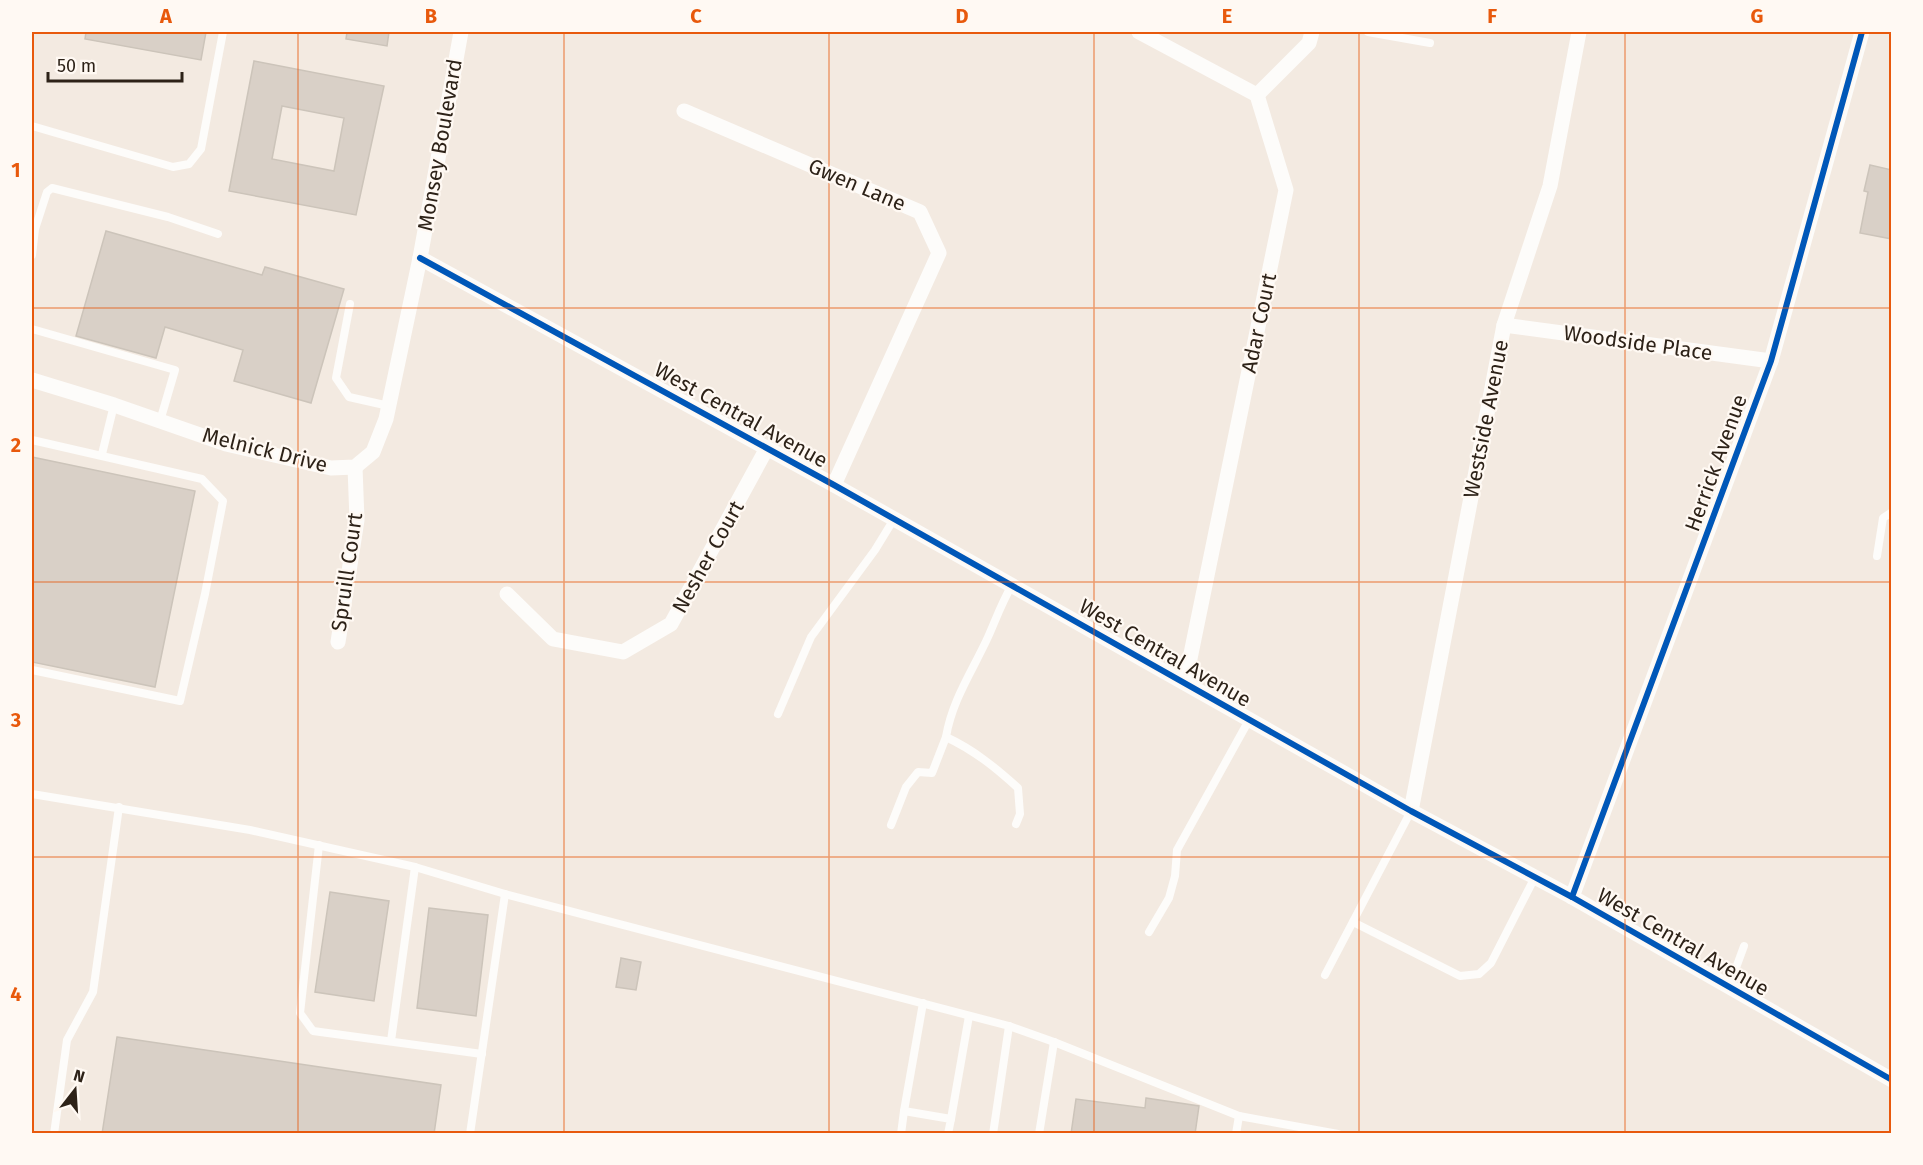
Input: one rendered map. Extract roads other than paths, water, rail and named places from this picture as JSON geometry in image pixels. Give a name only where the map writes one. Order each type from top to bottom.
[{"type":"street","name":"Monsey Boulevard","points":[[420,258],[461,32]]},
{"type":"street","points":[[1139,32],[1257,96],[1309,43],[1312,32]]},
{"type":"street","name":"Westside Avenue","points":[[1411,811],[1504,325],[1550,186],[1579,32]]},
{"type":"street","name":"Herrick Avenue","points":[[1572,897],[1771,361],[1862,32]]},
{"type":"street","name":"Adar Court","points":[[1185,683],[1286,190],[1257,96]]},
{"type":"street","name":"Gwen Lane","points":[[684,111],[920,212],[939,253],[834,485]]},
{"type":"street","name":"Melnick Drive","points":[[32,380],[114,405],[226,444],[332,468],[355,467],[373,452],[386,419],[420,258]]},
{"type":"street","name":"West Central Avenue","points":[[420,258],[834,485],[1411,811],[1572,897],[1892,1080]]},
{"type":"street","name":"Woodside Place","points":[[1504,325],[1771,361]]},
{"type":"street","name":"Nesher Court","points":[[507,594],[553,639],[623,652],[671,624],[767,448]]},
{"type":"street","name":"Spruill Court","points":[[338,642],[357,520],[355,467]]},
{"type":"lane","points":[[32,126],[173,167],[189,165],[201,149],[223,32]]},
{"type":"lane","points":[[1368,32],[1430,43]]},
{"type":"lane","points":[[32,255],[35,229],[47,192],[52,188],[168,217],[218,234]]},
{"type":"lane","points":[[350,304],[336,378],[349,397],[389,406]]},
{"type":"lane","points":[[32,329],[175,370],[160,421]]},
{"type":"lane","points":[[102,454],[114,405]]},
{"type":"lane","points":[[32,440],[202,478],[223,501],[205,594],[180,700],[32,670]]},
{"type":"lane","points":[[1876,556],[1883,518],[1892,512]]},
{"type":"lane","points":[[778,714],[811,637],[875,550],[894,519]]},
{"type":"lane","points":[[891,825],[906,787],[918,772],[932,774],[958,696],[1012,585]]},
{"type":"lane","points":[[1149,932],[1169,898],[1175,876],[1178,850],[1249,720]]},
{"type":"lane","points":[[946,737],[966,746],[996,768],[1018,789],[1020,814],[1016,824]]},
{"type":"lane","points":[[32,794],[250,830],[416,867],[506,894],[1009,1026],[1239,1116],[1338,1134]]},
{"type":"lane","points":[[54,1134],[67,1040],[93,992],[119,807]]},
{"type":"lane","points":[[1325,975],[1411,811]]},
{"type":"lane","points":[[320,845],[300,1013],[314,1031],[482,1054]]},
{"type":"lane","points":[[391,1041],[416,867]]},
{"type":"lane","points":[[1353,922],[1460,976],[1479,975],[1491,963],[1535,878]]},
{"type":"lane","points":[[470,1134],[506,894]]},
{"type":"lane","points":[[1729,987],[1744,946]]},
{"type":"lane","points":[[901,1134],[923,1003]]},
{"type":"lane","points":[[948,1134],[969,1016]]},
{"type":"lane","points":[[993,1134],[1009,1026]]},
{"type":"lane","points":[[1039,1134],[1054,1042]]},
{"type":"lane","points":[[904,1111],[951,1119]]},
{"type":"lane","points":[[1236,1134],[1239,1116]]}]
